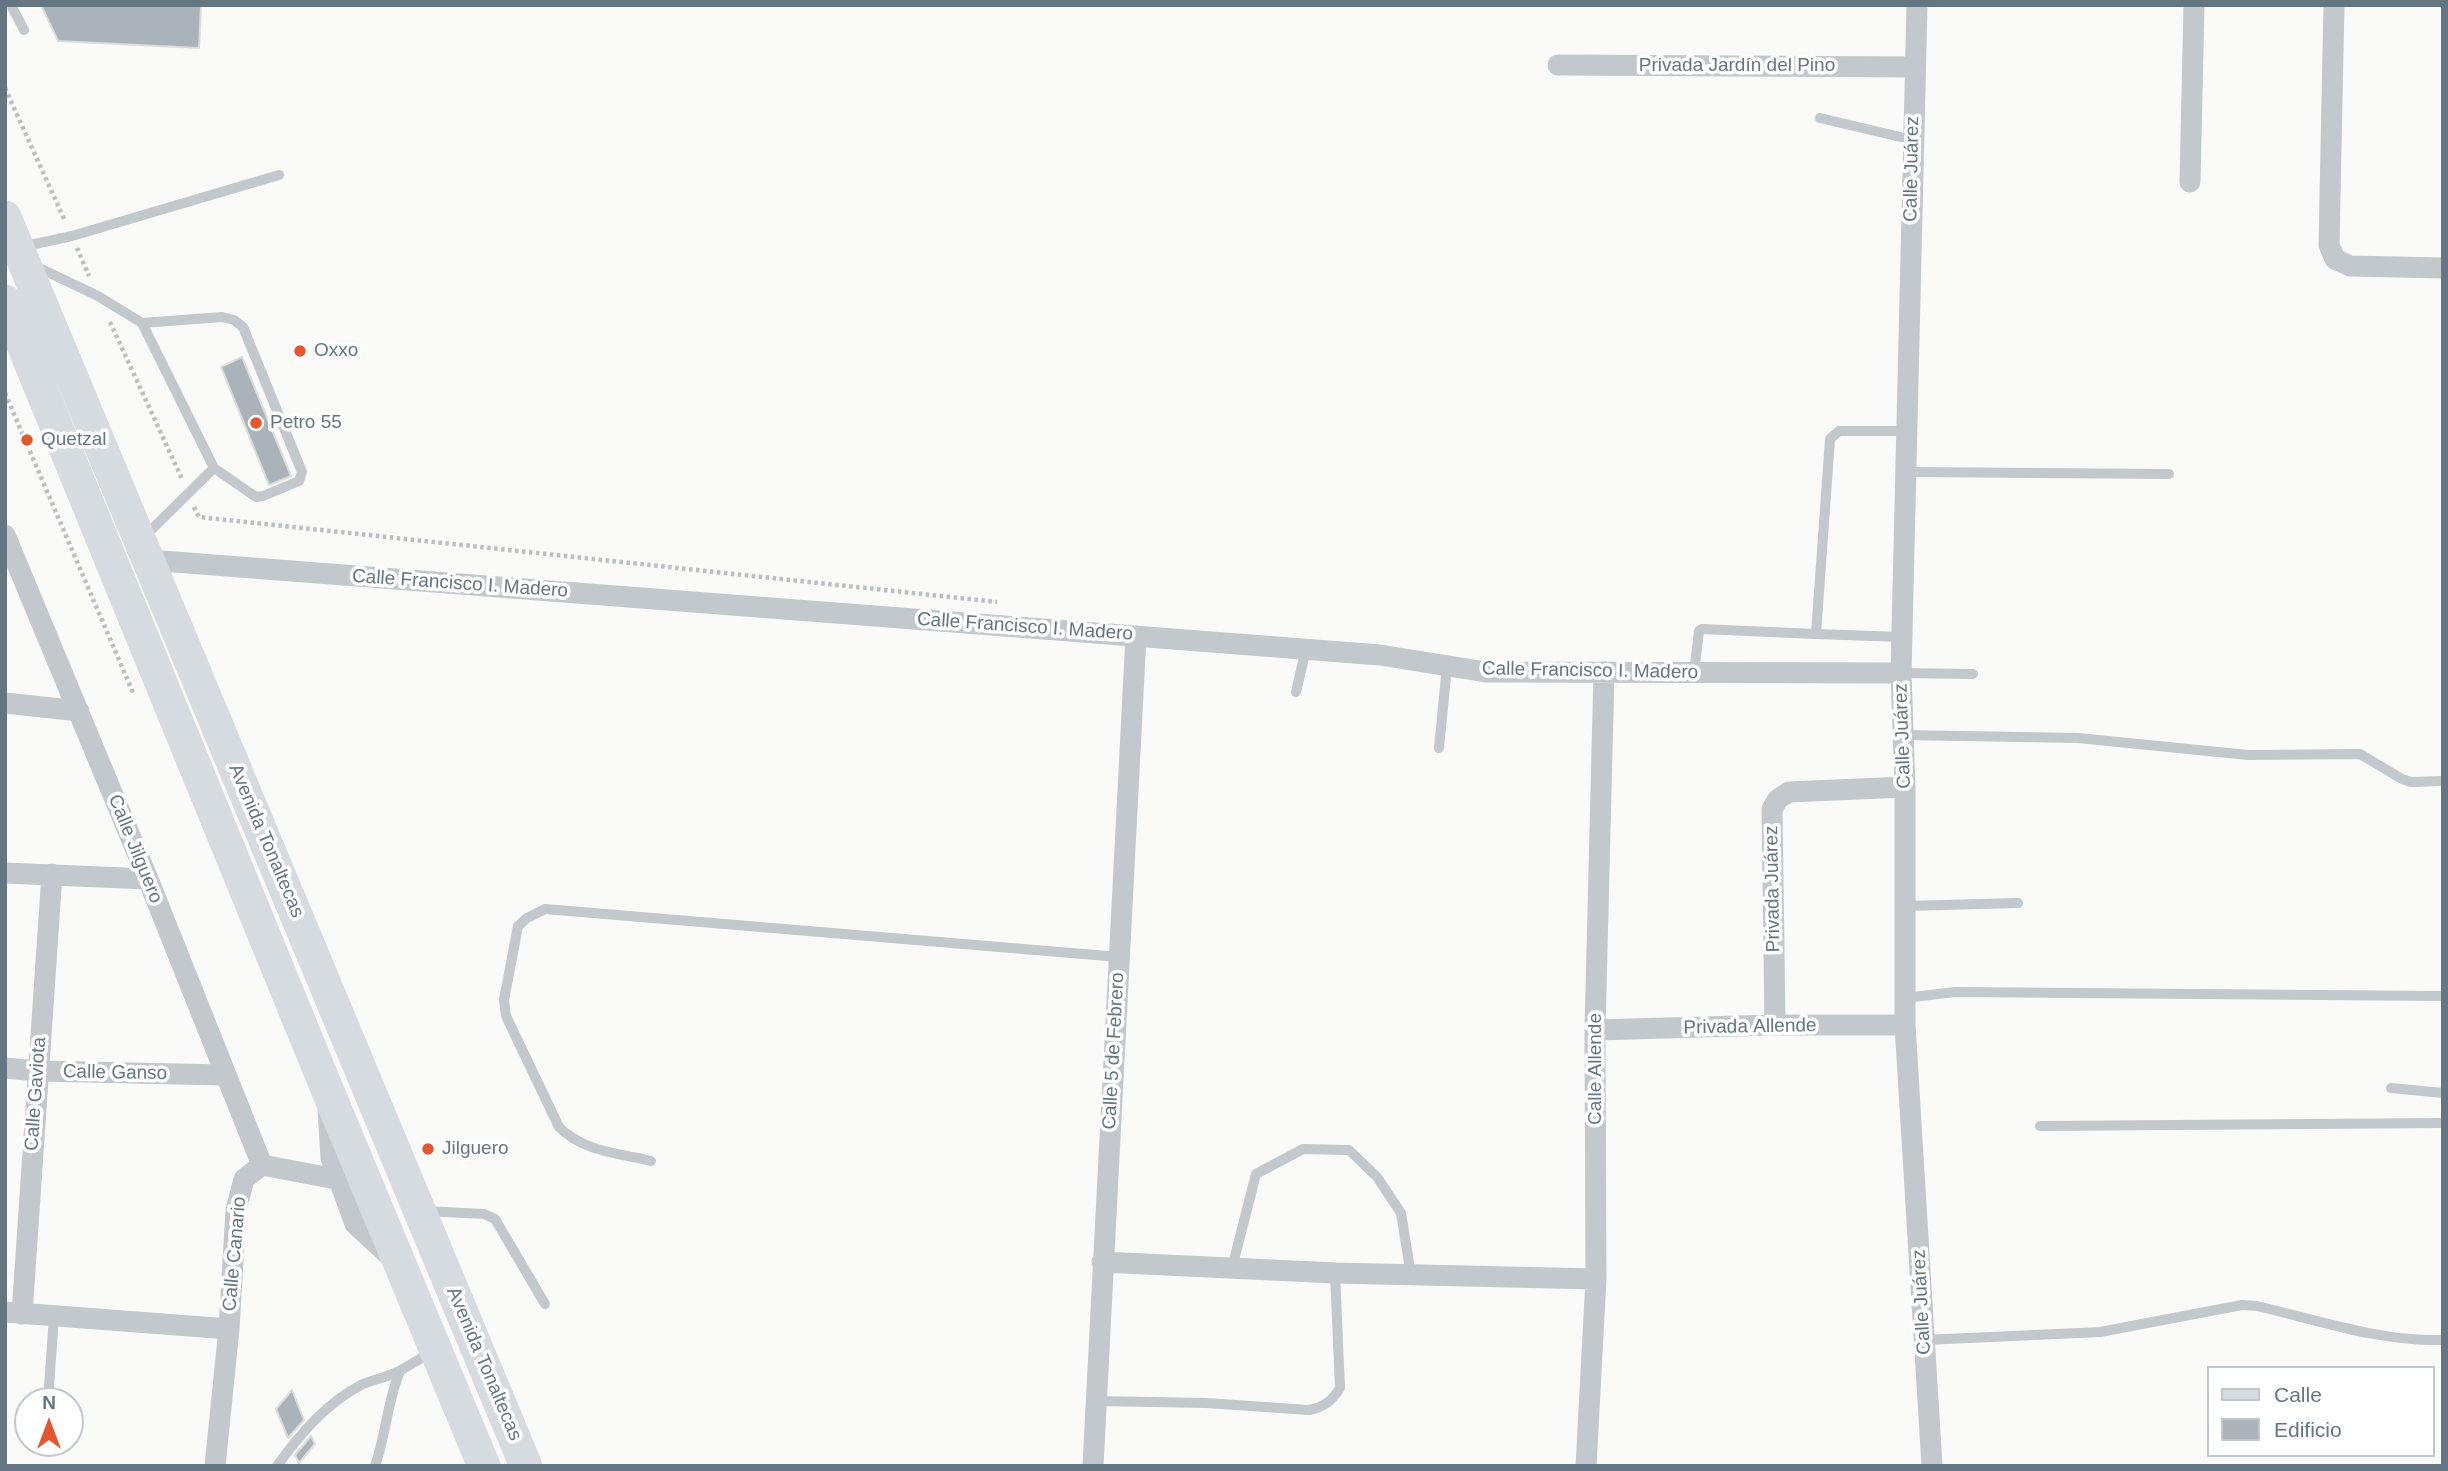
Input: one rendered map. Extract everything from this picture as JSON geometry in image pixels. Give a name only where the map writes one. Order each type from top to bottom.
[{"type":"main road","name":"Avenida Tonaltecas","points":[[5,216],[526,1466]]},
{"type":"main road","name":"Avenida Tonaltecas","points":[[5,301],[484,1466]]},
{"type":"street","name":"Calle Juárez","points":[[1917,5],[1901,673],[1905,787],[1905,1026],[1932,1466]]},
{"type":"street","points":[[2190,182],[2194,5]]},
{"type":"street","points":[[2334,5],[2329,245],[2335,259],[2350,266],[2443,268]]},
{"type":"street","name":"Privada Jardín del Pino","points":[[1558,65],[1915,67]]},
{"type":"street","name":"Calle Jilguero","points":[[6,536],[148,879],[262,1165]]},
{"type":"street","name":"Calle Francisco I. Madero","points":[[145,550],[1380,655],[1486,672],[1901,673]]},
{"type":"street","name":"Calle 5 de Febrero","points":[[1093,1466],[1136,636]]},
{"type":"street","name":"Calle Allende","points":[[1586,1466],[1596,1279],[1595,1030],[1604,672]]},
{"type":"street","points":[[5,703],[79,711]]},
{"type":"street","name":"Privada Juárez","points":[[1775,1025],[1772,809],[1779,799],[1789,792],[1905,787]]},
{"type":"street","points":[[5,873],[148,879]]},
{"type":"street","name":"Calle Gaviota","points":[[13,1313],[38,1071],[52,874]]},
{"type":"street","name":"Privada Allende","points":[[1595,1030],[1775,1025],[1905,1026]]},
{"type":"street","name":"Calle Ganso","points":[[5,1068],[225,1075]]},
{"type":"street","points":[[327,1089],[331,1158],[336,1179],[359,1230],[400,1265]]},
{"type":"street","points":[[262,1165],[336,1179]]},
{"type":"street","name":"Calle Canario","points":[[13,1313],[229,1329],[236,1210],[244,1179],[262,1165]]},
{"type":"street","points":[[1102,1262],[1335,1273],[1596,1279]]},
{"type":"street","points":[[215,1466],[229,1329]]},
{"type":"lane","points":[[11,5],[24,30]]},
{"type":"lane","points":[[1820,118],[1913,140]]},
{"type":"lane","points":[[21,254],[72,236],[279,175]]},
{"type":"lane","points":[[21,254],[142,323],[214,468],[256,497],[299,481],[302,471],[243,327],[234,320],[222,317],[142,323]]},
{"type":"lane","points":[[1816,634],[1830,439],[1839,431],[1906,431]]},
{"type":"lane","points":[[145,550],[188,494],[214,468]]},
{"type":"lane","points":[[1906,472],[2169,474]]},
{"type":"lane","points":[[1694,673],[1696,641],[1702,629],[1902,637]]},
{"type":"lane","points":[[1296,692],[1306,649]]},
{"type":"lane","points":[[1439,748],[1447,666]]},
{"type":"lane","points":[[1901,673],[1973,674]]},
{"type":"lane","points":[[1903,735],[2078,738],[2248,755],[2360,754],[2411,782],[2443,781]]},
{"type":"lane","points":[[1905,906],[2018,903]]},
{"type":"lane","points":[[651,1161],[590,1147],[572,1140],[559,1127],[506,1016],[504,1000],[518,926],[545,909],[1119,957]]},
{"type":"lane","points":[[1905,998],[1955,992],[2443,996]]},
{"type":"lane","points":[[2391,1087],[2443,1093]]},
{"type":"lane","points":[[2040,1126],[2443,1123]]},
{"type":"lane","points":[[1232,1269],[1256,1174],[1303,1149],[1349,1150],[1377,1177],[1401,1213],[1411,1275]]},
{"type":"lane","points":[[419,1210],[484,1214],[495,1219],[545,1304]]},
{"type":"lane","points":[[1097,1401],[1206,1403],[1309,1410],[1322,1407],[1334,1399],[1340,1388],[1335,1273]]},
{"type":"lane","points":[[1925,1340],[2101,1332],[2242,1305],[2257,1306],[2387,1336],[2417,1341],[2443,1340]]},
{"type":"lane","points":[[48,1387],[54,1316]]},
{"type":"lane","points":[[277,1466],[311,1423],[332,1404],[363,1384],[400,1371],[411,1362],[437,1350]]},
{"type":"lane","points":[[374,1466],[380,1452],[391,1392],[400,1371]]},
{"type":"path","points":[[5,88],[199,517],[1001,602]]},
{"type":"building","points":[[41,5],[201,5],[199,48],[58,41]]},
{"type":"building","name":"Petro 55","points":[[242,357],[291,476],[269,485],[221,367]]},
{"type":"building","points":[[292,1390],[304,1420],[288,1438],[276,1409]]},
{"type":"building","points":[[311,1436],[315,1444],[299,1463],[295,1455]]},
{"type":"place","name":"Oxxo","points":[[300,351]]},
{"type":"place","name":"Petro 55","points":[[256,423]]},
{"type":"place","name":"Quetzal","points":[[27,440]]},
{"type":"place","name":"Jilguero","points":[[428,1149]]}]
